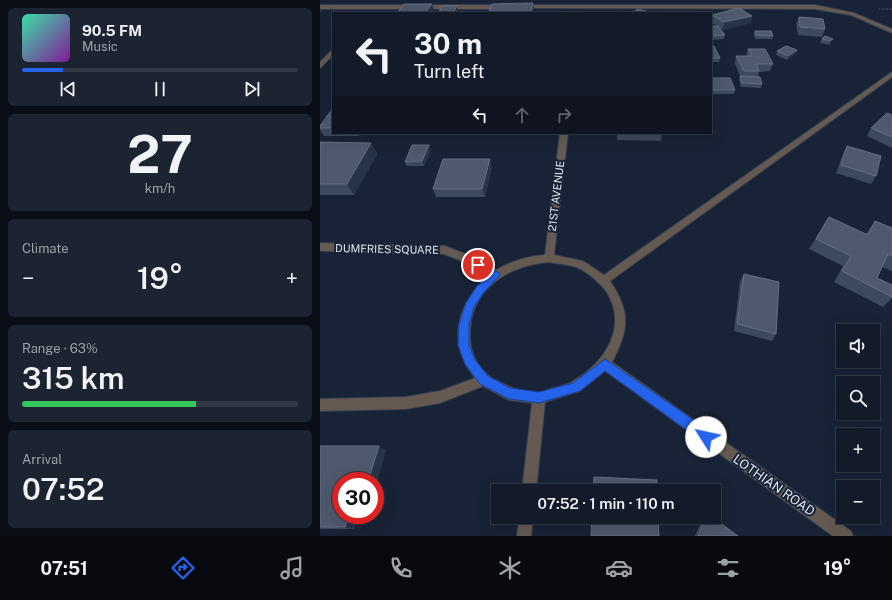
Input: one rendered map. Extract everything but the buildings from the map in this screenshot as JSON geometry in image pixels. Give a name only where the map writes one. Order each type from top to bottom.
[{"type":"street","points":[[367,12],[378,0]]},
{"type":"street","points":[[320,7],[507,7]]},
{"type":"street","points":[[515,7],[579,10],[815,7],[852,14],[892,31]]},
{"type":"street","points":[[320,66],[332,52]]},
{"type":"street","points":[[604,280],[892,74]]},
{"type":"street","name":"21ST AVENUE","points":[[549,258],[564,134]]},
{"type":"street","name":"DUMFRIES SQUARE","points":[[320,247],[445,250],[466,258],[496,275]]},
{"type":"street","points":[[549,258],[579,264],[604,280],[616,298],[621,319],[617,342],[605,364],[576,388],[539,398],[509,394],[484,380],[470,364],[464,345],[464,325],[469,306],[481,289],[496,275],[530,260],[549,258]]},
{"type":"street","name":"LOTHIAN ROAD","points":[[605,364],[846,536]]},
{"type":"street","points":[[320,405],[406,403],[440,397],[484,380]]},
{"type":"street","points":[[530,484],[539,398]]},
{"type":"street","points":[[524,536],[525,524]]},
{"type":"route","points":[[478,265],[496,275],[481,289],[469,306],[464,325],[464,345],[470,364],[484,380],[509,394],[539,398],[576,388],[605,364],[706,437]]}]
